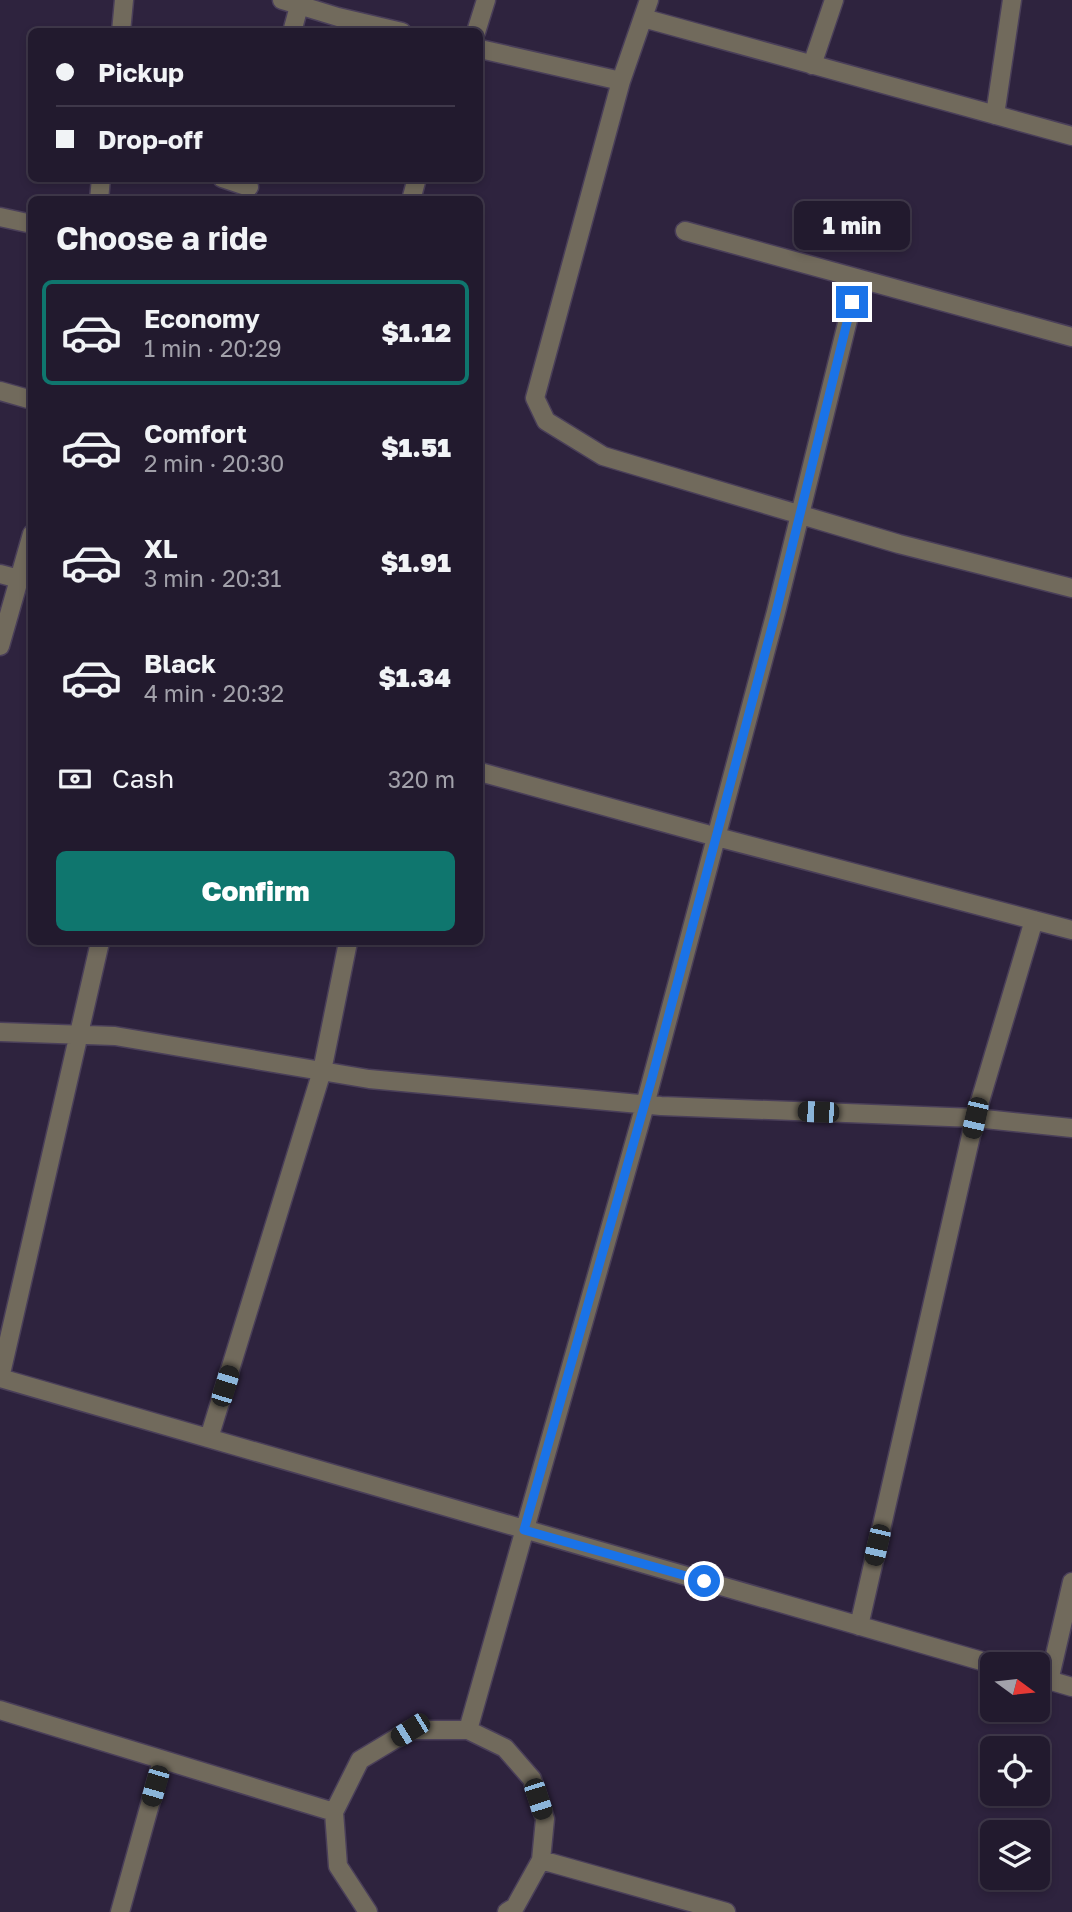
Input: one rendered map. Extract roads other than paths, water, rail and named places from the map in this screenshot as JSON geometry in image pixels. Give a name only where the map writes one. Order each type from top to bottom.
[{"type":"street","points":[[121,28],[124,0]]},
{"type":"street","points":[[477,28],[486,0]]},
{"type":"street","points":[[649,0],[621,81],[535,398],[546,421],[603,456],[899,544],[1072,588]]},
{"type":"street","points":[[812,65],[834,0]]},
{"type":"street","points":[[995,115],[1012,0]]},
{"type":"street","points":[[292,28],[290,3],[330,7],[390,28]]},
{"type":"street","points":[[643,18],[1072,136]]},
{"type":"street","points":[[483,50],[621,81]]},
{"type":"street","points":[[0,217],[28,223]]},
{"type":"street","points":[[685,231],[1072,337]]},
{"type":"street","points":[[468,1730],[645,1105],[800,515],[858,279]]},
{"type":"street","points":[[0,391],[28,399]]},
{"type":"street","points":[[0,646],[28,548]]},
{"type":"street","points":[[0,574],[19,579]]},
{"type":"street","points":[[483,773],[1072,930]]},
{"type":"street","points":[[859,1626],[975,1118],[1034,920]]},
{"type":"street","points":[[99,945],[0,1378],[980,1661]]},
{"type":"street","points":[[209,1438],[323,1071],[347,945]]},
{"type":"street","points":[[0,1032],[114,1036],[369,1079],[645,1105],[975,1118],[1072,1128]]},
{"type":"street","points":[[1050,1656],[1072,1582]]},
{"type":"street","points":[[1050,1681],[1072,1687]]},
{"type":"street","points":[[0,1710],[334,1812]]},
{"type":"street","points":[[368,1912],[338,1866],[334,1812],[360,1760],[410,1730],[468,1730],[505,1748],[532,1780],[545,1819],[541,1860],[515,1907],[507,1912]]},
{"type":"street","points":[[120,1912],[162,1761]]},
{"type":"street","points":[[541,1860],[726,1912]]}]
